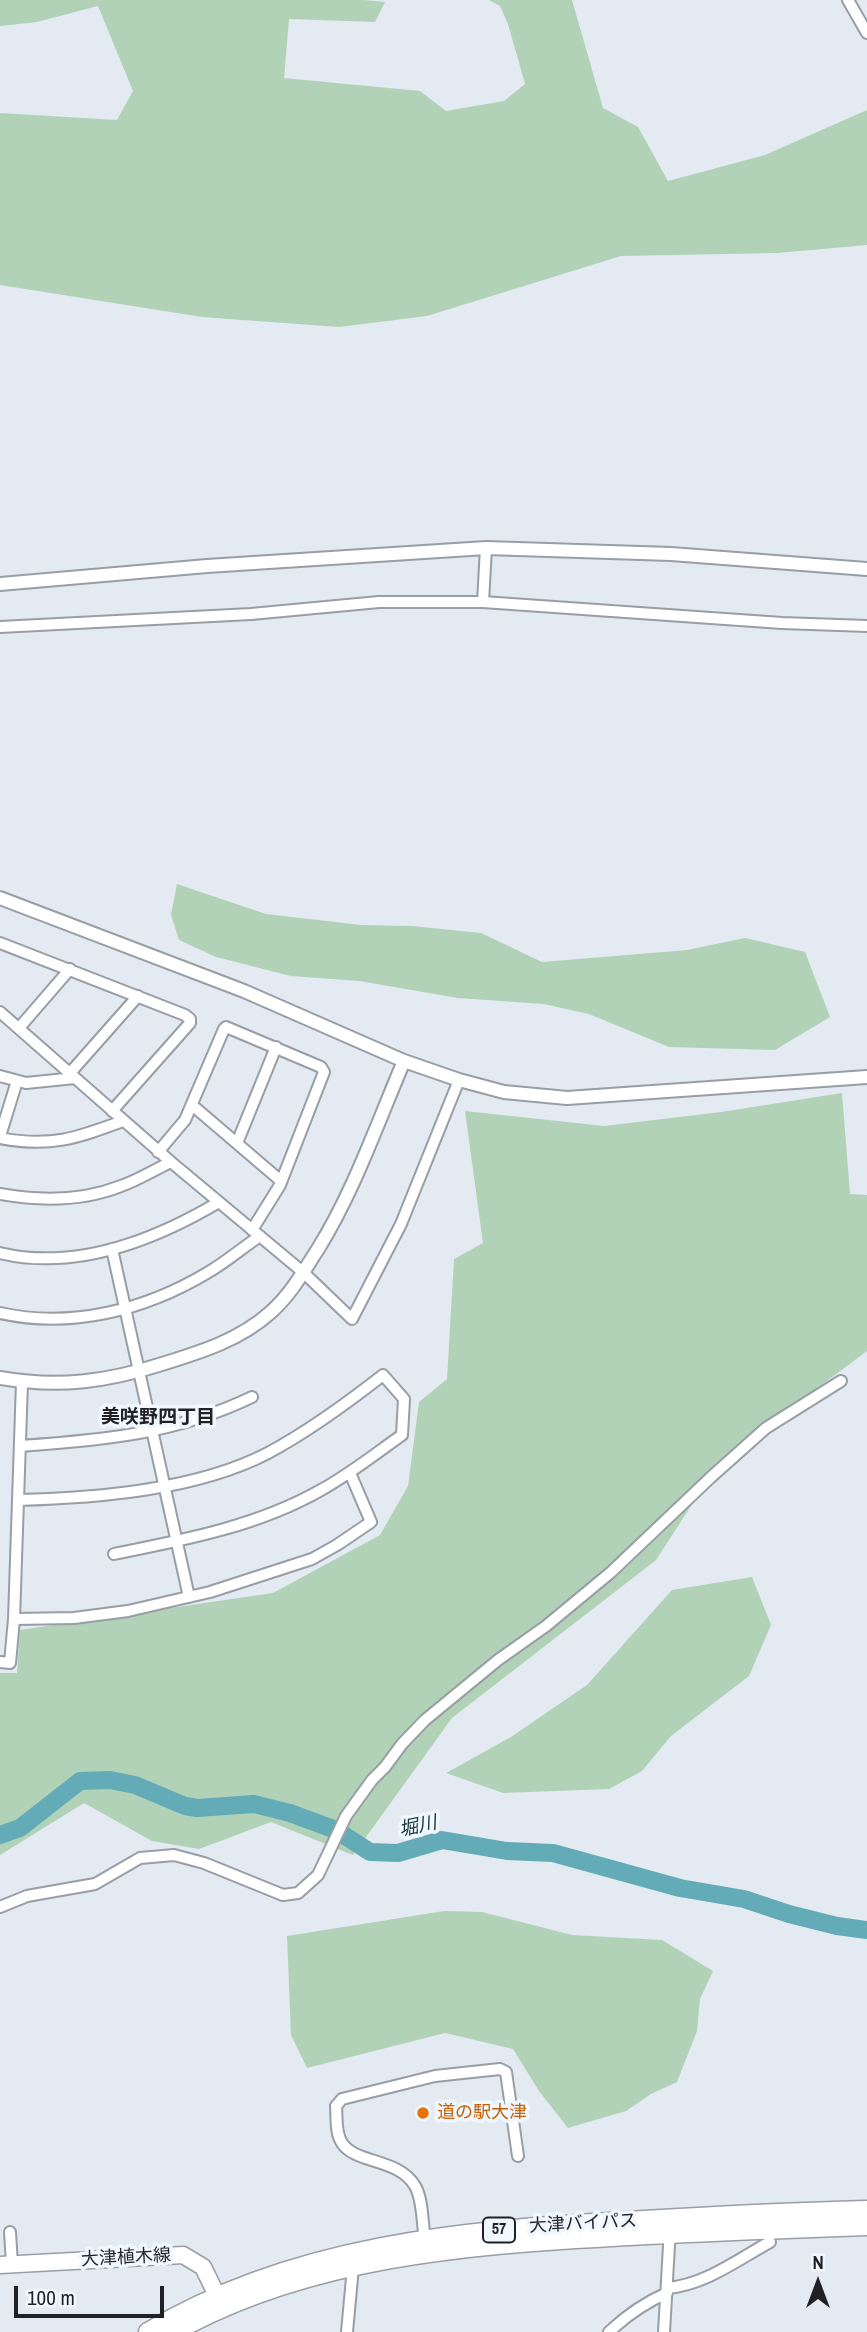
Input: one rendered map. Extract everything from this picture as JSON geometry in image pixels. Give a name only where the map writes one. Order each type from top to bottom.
[{"type":"highway","name":"大津バイパス","points":[[148,2332],[182,2312],[353,2267],[429,2253],[551,2241],[778,2212],[867,2210]]},
{"type":"highway","name":"大津バイパス","points":[[174,2332],[220,2302],[300,2266],[385,2245],[527,2227],[867,2226]]},
{"type":"main road","name":"大津植木線","points":[[6,2265],[183,2255],[203,2267],[220,2302]]},
{"type":"street","points":[[848,0],[867,33]]},
{"type":"street","points":[[483,602],[486,548]]},
{"type":"street","points":[[0,584],[207,566],[486,548],[671,554],[867,569]]},
{"type":"street","points":[[0,627],[251,614],[379,602],[483,602],[782,623],[867,626]]},
{"type":"street","points":[[0,898],[244,991],[404,1061],[504,1092],[566,1098],[867,1076]]},
{"type":"street","points":[[0,943],[188,1017],[190,1023],[112,1111]]},
{"type":"street","points":[[19,1028],[70,969]]},
{"type":"street","points":[[0,1076],[26,1083],[72,1075],[138,996]]},
{"type":"street","points":[[0,1012],[159,1152],[304,1273],[352,1319],[401,1224],[459,1080]]},
{"type":"street","points":[[0,1313],[22,1318],[67,1319],[125,1308],[166,1294],[208,1273],[256,1233],[281,1181],[324,1072],[321,1067],[226,1027],[185,1120],[159,1152]]},
{"type":"street","points":[[237,1143],[276,1047]]},
{"type":"street","points":[[0,1378],[22,1382],[82,1382],[118,1378],[210,1350],[243,1333],[270,1313],[294,1289],[335,1223],[404,1061]]},
{"type":"street","points":[[17,1081],[0,1137],[30,1143],[62,1141],[123,1121]]},
{"type":"street","points":[[192,1105],[281,1181]]},
{"type":"street","points":[[0,1195],[52,1199],[86,1195],[120,1187],[171,1162]]},
{"type":"street","points":[[0,1253],[17,1257],[65,1257],[112,1249],[184,1223],[219,1202]]},
{"type":"street","points":[[112,1249],[189,1597]]},
{"type":"street","points":[[18,1500],[80,1497],[165,1485],[235,1467],[266,1454],[333,1413],[383,1375],[404,1399],[401,1435],[350,1473],[318,1492],[274,1512],[230,1527],[114,1554]]},
{"type":"street","points":[[0,1907],[27,1896],[95,1884],[140,1858],[174,1855],[204,1863],[284,1895],[298,1892],[318,1875],[346,1816],[372,1780],[425,1720],[610,1573],[766,1428],[841,1381]]},
{"type":"street","points":[[0,1662],[10,1663],[14,1619],[22,1382]]},
{"type":"street","points":[[20,1446],[111,1439],[153,1431],[223,1410],[252,1396]]},
{"type":"street","points":[[14,1619],[74,1618],[115,1613],[189,1597],[312,1559],[372,1522],[350,1473]]},
{"type":"street","points":[[425,2239],[417,2189],[409,2177],[395,2168],[355,2154],[342,2144],[338,2133],[336,2106],[342,2099],[435,2076],[499,2069],[506,2072],[518,2156]]},
{"type":"street","points":[[664,2332],[670,2226]]},
{"type":"street","points":[[6,2265],[10,2232]]},
{"type":"street","points":[[609,2332],[628,2314],[667,2290],[710,2277],[770,2242]]},
{"type":"street","points":[[347,2332],[353,2267]]},
{"type":"green space","points":[[0,0],[385,2],[375,22],[289,19],[284,78],[420,91],[446,111],[504,101],[525,84],[508,24],[500,6],[489,0],[572,0],[603,108],[638,127],[668,181],[765,155],[867,110],[867,245],[778,253],[621,256],[427,316],[339,327],[202,317],[0,285],[0,113],[117,120],[133,91],[98,6],[37,22],[0,26]]},
{"type":"green space","points":[[177,884],[266,914],[361,925],[412,926],[481,933],[542,962],[687,950],[745,938],[805,952],[830,1017],[775,1050],[669,1047],[589,1014],[543,1004],[458,998],[359,981],[291,976],[216,957],[179,940],[171,915]]},
{"type":"green space","points":[[842,1093],[850,1194],[867,1195],[867,1351],[720,1461],[656,1560],[452,1718],[353,1855],[271,1822],[199,1849],[152,1841],[84,1803],[0,1855],[0,1673],[17,1673],[20,1630],[273,1593],[380,1535],[408,1486],[419,1402],[447,1379],[454,1259],[483,1243],[465,1111],[604,1126],[721,1112]]},
{"type":"green space","points":[[752,1577],[771,1625],[749,1676],[671,1736],[642,1771],[609,1789],[503,1793],[446,1773],[511,1737],[587,1685],[672,1590]]},
{"type":"green space","points":[[444,1911],[482,1912],[572,1935],[662,1940],[713,1971],[700,1999],[697,2031],[677,2082],[651,2094],[626,2111],[568,2128],[539,2091],[513,2049],[445,2033],[307,2068],[291,2035],[287,1936]]},
{"type":"waterway","name":"堀川","points":[[0,1835],[20,1828],[80,1781],[110,1780],[135,1785],[185,1806],[197,1808],[254,1804],[290,1813],[336,1830],[370,1852],[398,1853],[442,1840],[507,1851],[553,1853],[680,1888],[744,1899],[789,1914],[837,1926],[867,1930]]},
{"type":"place","name":"道の駅大津","points":[[423,2113]]},
{"type":"district","name":"美咲野四丁目","points":[[158,1418]]}]
